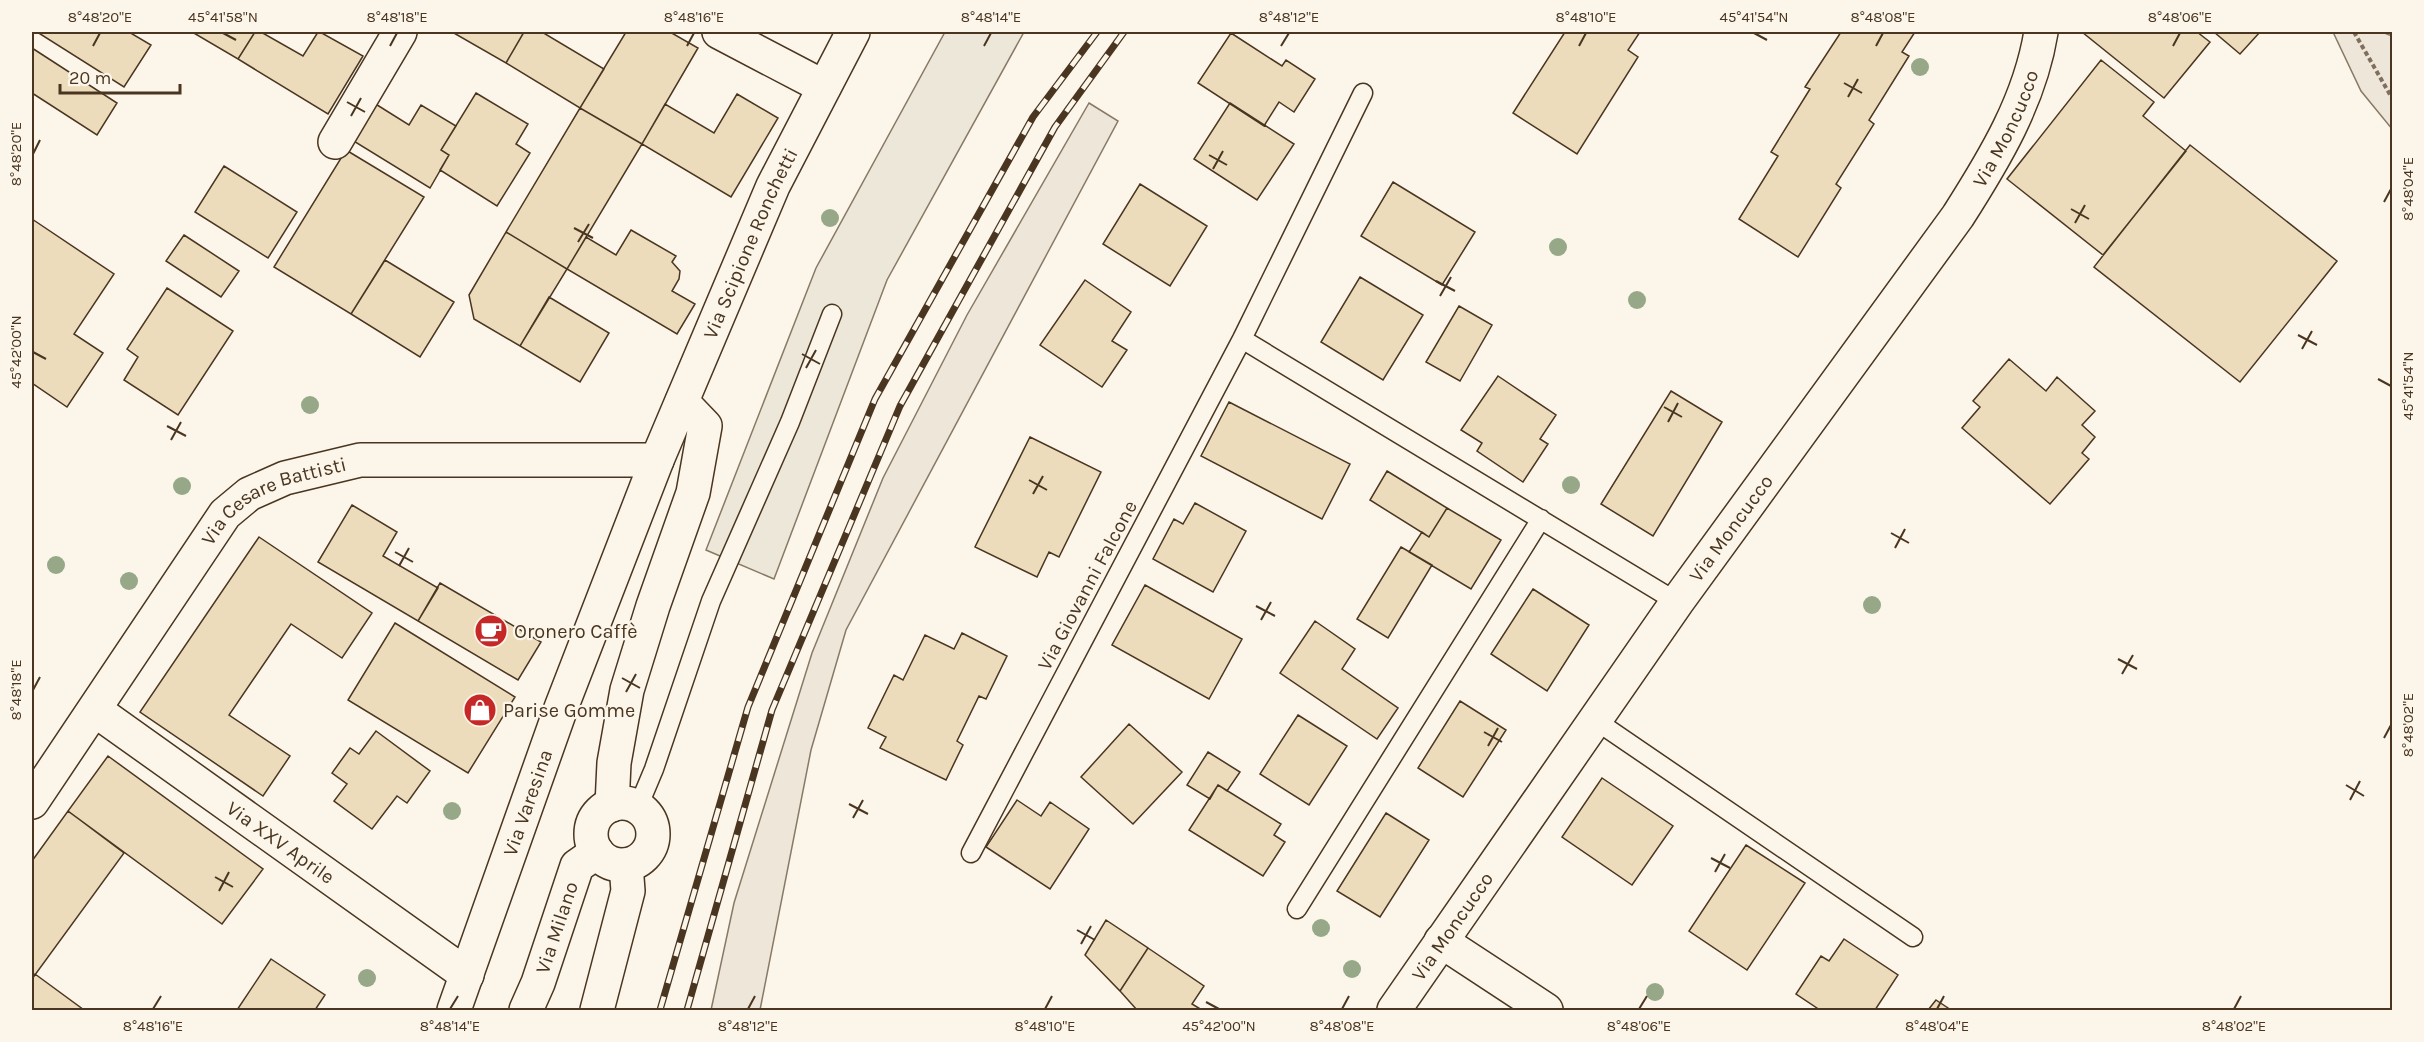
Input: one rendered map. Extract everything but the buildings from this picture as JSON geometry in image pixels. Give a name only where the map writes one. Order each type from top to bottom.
[{"type":"street","points":[[335,142],[400,32]]},
{"type":"street","points":[[719,32],[824,87]]},
{"type":"street","name":"Via Scipione Ronchetti","points":[[657,460],[773,186],[853,32]]},
{"type":"street","name":"Via Moncucco","points":[[1394,1011],[1677,602],[1958,216],[1983,177],[2017,114],[2038,51],[2041,32]]},
{"type":"street","points":[[597,1011],[627,891],[611,859],[591,839],[593,825],[600,813],[625,806],[614,763],[627,690],[652,606],[693,493],[705,426],[682,402]]},
{"type":"street","name":"Via Cesare Battisti","points":[[32,802],[225,514],[249,494],[285,478],[360,460],[657,460]]},
{"type":"street","name":"Via Varesina","points":[[454,1011],[561,708],[657,460]]},
{"type":"street","name":"Via XXV Aprile","points":[[95,710],[467,975]]},
{"type":"street","name":"Via Milano","points":[[526,1011],[538,984],[577,866],[611,859],[640,859],[650,848],[654,832],[649,818],[625,806]]},
{"type":"street","points":[[1441,941],[1546,1011]]},
{"type":"lane","name":"Via Giovanni Falcone","points":[[971,853],[1242,339],[1363,93]]},
{"type":"lane","points":[[625,806],[654,769],[711,601],[790,422],[832,314]]},
{"type":"lane","points":[[1242,339],[1677,602]]},
{"type":"lane","points":[[1297,909],[1541,519]]},
{"type":"lane","points":[[1595,720],[1913,937]]},
{"type":"path","points":[[2354,32],[2392,99]]},
{"type":"shaded area","points":[[945,32],[1024,32],[887,280],[774,579],[706,550],[816,268]]},
{"type":"shaded area","points":[[2333,32],[2382,32],[2392,36],[2392,129],[2361,91]]},
{"type":"shaded area","points":[[1089,103],[1118,121],[846,630],[811,750],[760,1010],[711,1010],[734,903],[812,653],[883,478],[967,315]]},
{"type":"railway","points":[[660,1010],[748,707],[875,399],[1033,117],[1097,32]]},
{"type":"railway","points":[[687,1010],[772,710],[900,406],[1055,127],[1124,32]]},
{"type":"place","name":"Oronero Caffè","points":[[491,631]]},
{"type":"place","name":"Parise Gomme","points":[[480,710]]}]
